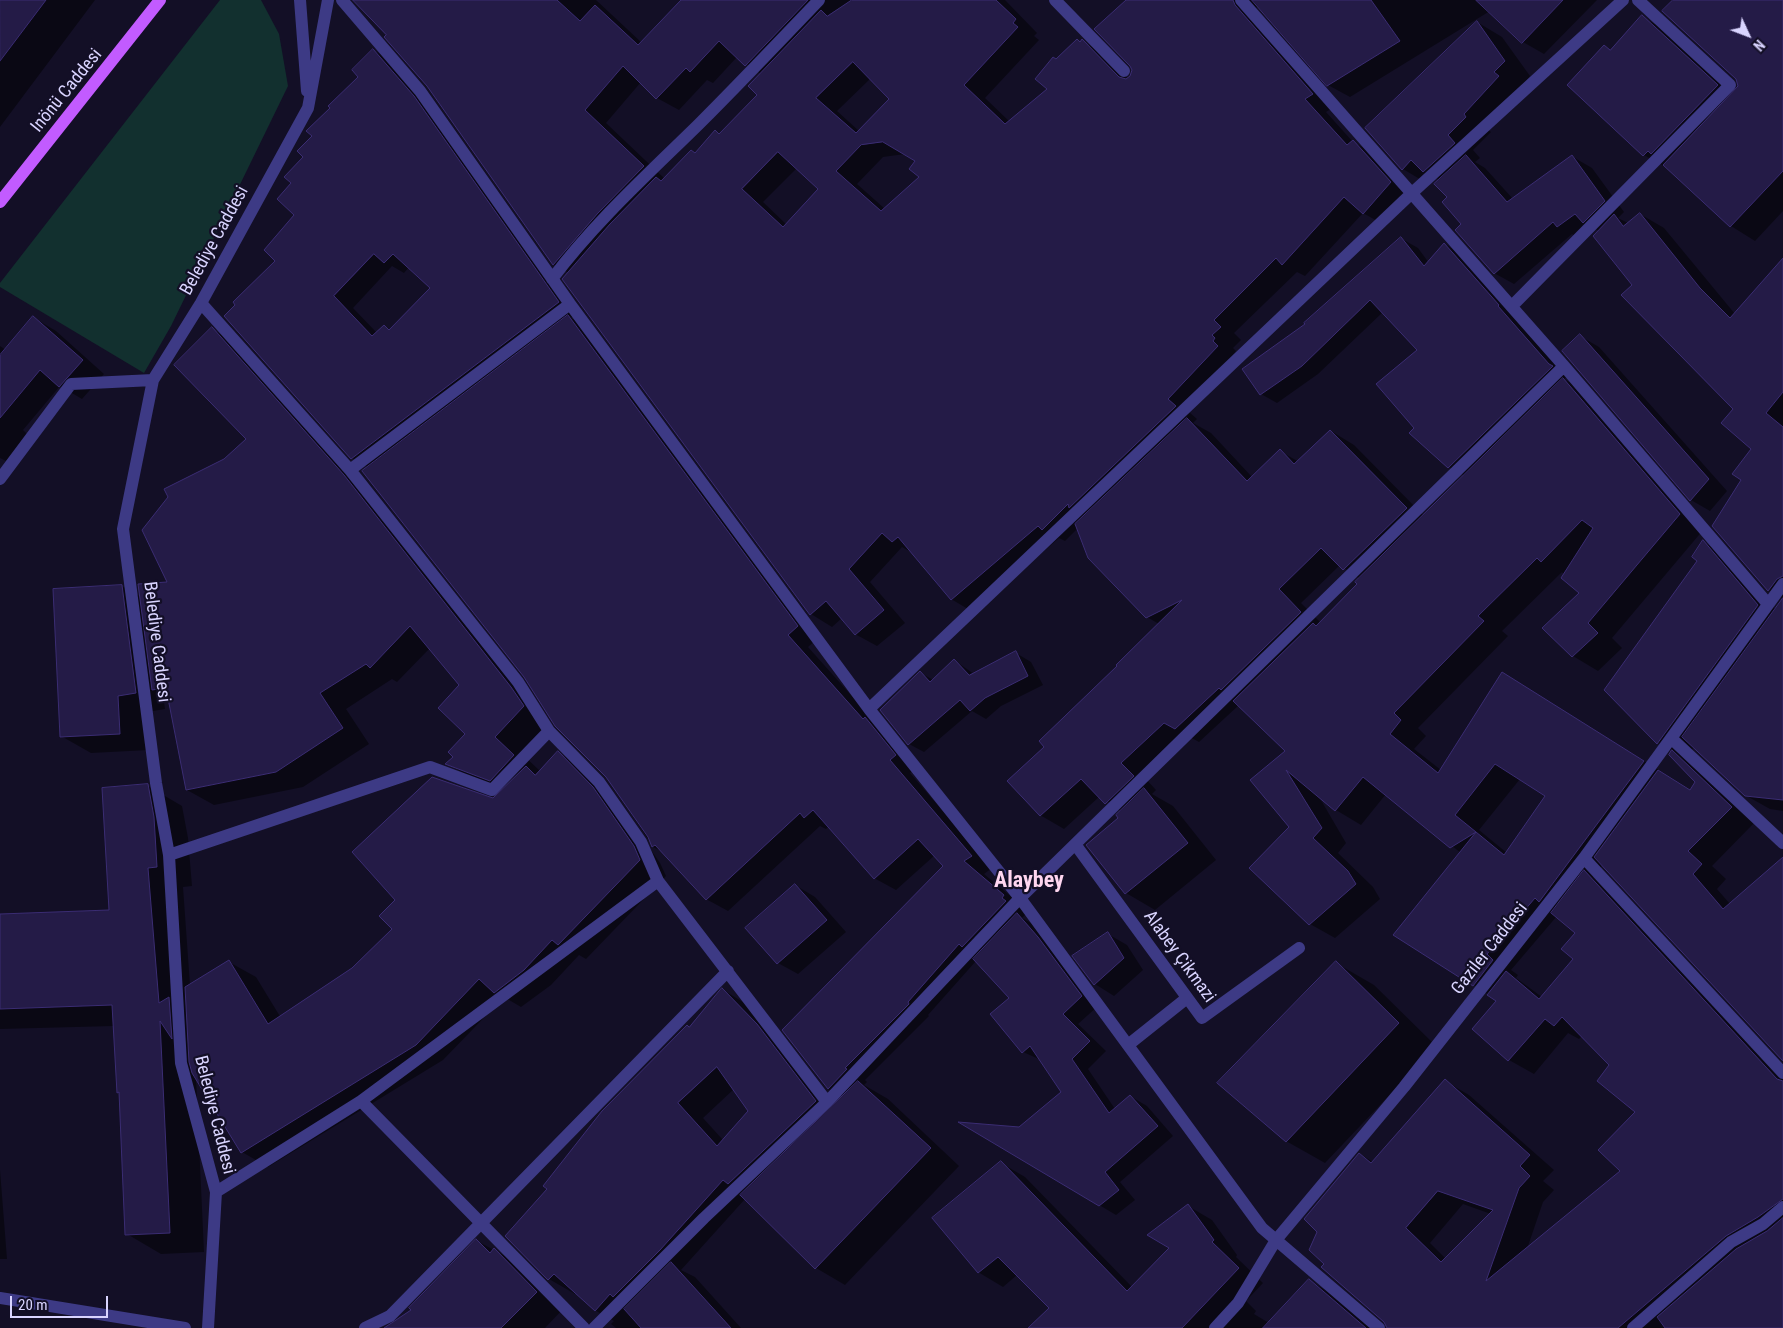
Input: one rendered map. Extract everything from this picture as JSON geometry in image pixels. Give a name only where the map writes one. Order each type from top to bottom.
[{"type":"main road","name":"Inönü Caddesi","points":[[0,202],[160,0]]},
{"type":"street","points":[[300,0],[308,108]]},
{"type":"street","name":"Belediye Caddesi","points":[[208,1328],[216,1192],[181,1063],[170,855],[156,783],[124,530],[153,380],[201,303],[308,108],[328,0]]},
{"type":"street","points":[[342,0],[420,91],[570,304],[869,708],[1020,898],[1262,1228],[1379,1328]]},
{"type":"street","points":[[552,279],[577,246],[819,0]]},
{"type":"street","points":[[1055,0],[1124,71]]},
{"type":"street","points":[[1241,0],[1512,306],[1768,604]]},
{"type":"street","points":[[869,708],[1412,193],[1623,0]]},
{"type":"street","points":[[1512,306],[1730,85],[1638,0]]},
{"type":"street","points":[[201,303],[350,470],[518,682],[549,731],[599,782],[641,842],[658,881],[827,1102]]},
{"type":"street","points":[[350,470],[570,304]]},
{"type":"street","points":[[594,1328],[704,1218],[827,1102],[1020,898],[1564,366]]},
{"type":"street","points":[[0,479],[71,384],[153,380]]},
{"type":"street","name":"Gaziler Caddesi","points":[[1215,1328],[1238,1303],[1276,1240],[1404,1087],[1584,858],[1783,584]]},
{"type":"street","points":[[170,855],[430,767],[492,790],[549,731]]},
{"type":"street","points":[[1671,738],[1783,843]]},
{"type":"street","name":"Alabey Çikmazi","points":[[1075,844],[1202,1018],[1299,948]]},
{"type":"street","points":[[1584,858],[1783,1073]]},
{"type":"street","points":[[216,1192],[361,1101],[658,881]]},
{"type":"street","points":[[366,1328],[390,1316],[479,1222],[728,971]]},
{"type":"street","points":[[1128,1045],[1187,998]]},
{"type":"street","points":[[361,1101],[584,1328]]},
{"type":"street","points":[[1633,1328],[1731,1242],[1763,1224],[1783,1207]]},
{"type":"street","points":[[0,1298],[185,1328]]},
{"type":"green space","points":[[220,0],[261,0],[279,34],[288,86],[171,326],[144,373],[0,287],[0,283]]},
{"type":"building","points":[[0,0],[46,0],[0,61]]},
{"type":"building","points":[[353,0],[557,0],[580,21],[595,5],[638,45],[681,0],[808,0],[745,66],[719,41],[690,72],[686,68],[656,99],[623,66],[585,110],[644,166],[598,213],[553,265],[427,86],[384,37],[386,35]]},
{"type":"building","points":[[852,0],[996,0],[1016,19],[1013,23],[1018,27],[964,85],[1005,124],[1047,89],[1035,79],[1053,57],[1056,59],[1077,39],[1080,42],[1082,39],[1119,77],[1126,79],[1130,76],[1132,70],[1130,66],[1094,29],[1126,0],[1233,0],[1235,5],[1313,94],[1305,99],[1347,145],[1353,140],[1391,182],[1363,214],[1344,197],[1282,265],[1276,258],[1214,320],[1221,327],[1212,335],[1215,338],[1213,341],[1218,346],[1168,399],[1176,406],[1069,508],[1068,504],[1042,530],[1038,526],[951,600],[898,537],[892,542],[882,533],[849,569],[884,610],[855,635],[826,601],[810,615],[562,279],[610,224],[656,177],[661,181],[691,150],[695,153],[715,130],[719,134],[757,95],[748,86],[821,10],[827,16]],"holes":[[[853,62],[889,99],[856,133],[816,98]],[[883,142],[915,161],[909,169],[919,177],[881,211],[836,171],[861,145]],[[778,152],[818,189],[783,227],[742,189]]]},
{"type":"building","points":[[1252,0],[1371,0],[1400,41],[1327,86]]},
{"type":"building","points":[[1476,0],[1563,0],[1522,43]]},
{"type":"building","points":[[1673,0],[1783,0],[1783,171],[1730,227],[1663,165],[1738,86],[1736,79],[1662,11]]},
{"type":"building","points":[[1642,15],[1718,85],[1651,154],[1648,151],[1643,156],[1567,85],[1604,45],[1610,50]]},
{"type":"building","points":[[1477,21],[1505,61],[1494,72],[1499,76],[1464,114],[1466,117],[1448,135],[1455,143],[1423,172],[1411,160],[1402,170],[1365,128]]},
{"type":"building","points":[[373,49],[414,96],[559,302],[351,459],[224,316],[235,305],[233,302],[275,261],[264,250],[294,215],[277,199],[291,183],[284,177],[303,157],[297,151],[312,136],[306,131],[358,77],[352,70]],"holes":[[[374,254],[384,263],[393,254],[430,288],[389,330],[384,325],[372,336],[334,296]]]},
{"type":"building","points":[[1466,155],[1507,202],[1572,155],[1605,201],[1583,223],[1575,214],[1557,227],[1553,222],[1494,274],[1455,230],[1461,224],[1442,202],[1447,197],[1434,184]]},
{"type":"building","points":[[1640,213],[1700,288],[1730,318],[1783,258],[1783,392],[1766,413],[1783,427],[1783,576],[1777,579],[1768,591],[1712,526],[1741,480],[1732,474],[1751,449],[1721,423],[1733,409],[1621,295],[1632,285],[1593,236],[1614,214],[1623,226]]},
{"type":"building","points":[[1401,237],[1424,266],[1444,243],[1549,364],[1553,366],[1448,468],[1409,433],[1414,428],[1376,384],[1417,350],[1370,300],[1302,366],[1260,395],[1242,369],[1305,324]]},
{"type":"building","points":[[568,315],[798,626],[788,635],[863,719],[865,717],[896,755],[890,760],[972,856],[964,861],[1004,895],[1002,898],[1006,901],[962,947],[959,944],[908,1002],[909,1004],[845,1068],[847,1069],[828,1089],[782,1030],[943,866],[918,839],[874,879],[813,810],[804,818],[800,813],[706,900],[655,845],[652,847],[648,837],[606,777],[555,726],[524,677],[362,471]]},
{"type":"building","points":[[33,316],[83,360],[59,387],[40,370],[0,418],[0,355]]},
{"type":"building","points":[[212,327],[344,475],[524,706],[495,737],[514,755],[490,781],[445,764],[453,757],[448,752],[465,734],[438,708],[459,685],[410,626],[370,668],[366,664],[320,693],[343,728],[276,772],[186,790],[166,688],[152,690],[138,584],[167,582],[142,530],[168,497],[164,489],[224,459],[246,439],[174,365]]},
{"type":"building","points":[[1580,334],[1709,479],[1690,501],[1562,351]]},
{"type":"building","points":[[1563,378],[1680,514],[1588,623],[1598,633],[1572,657],[1542,628],[1579,593],[1561,578],[1593,528],[1582,520],[1541,562],[1537,558],[1478,616],[1484,621],[1394,713],[1401,720],[1390,734],[1438,773],[1502,672],[1644,761],[1539,902],[1535,898],[1487,954],[1493,960],[1473,986],[1393,935],[1476,832],[1450,848],[1363,777],[1335,811],[1286,770],[1322,828],[1313,838],[1348,871],[1356,884],[1309,925],[1249,868],[1289,827],[1250,780],[1285,751],[1233,701],[1313,623],[1316,626],[1357,584],[1355,582]],"holes":[[[1495,764],[1545,796],[1504,855],[1455,815]]]},
{"type":"building","points":[[1187,418],[1247,481],[1280,449],[1294,464],[1330,430],[1407,508],[1343,570],[1321,548],[1279,589],[1301,612],[1221,690],[1219,688],[1175,729],[1164,723],[1121,763],[1134,776],[1105,804],[1081,779],[1040,816],[1007,781],[1044,747],[1039,741],[1182,600],[1146,618],[1088,558],[1075,524]]},
{"type":"building","points":[[1703,540],[1758,605],[1657,744],[1604,690],[1697,561],[1692,557]]},
{"type":"building","points":[[122,585],[136,693],[118,696],[120,734],[60,737],[53,589]]},
{"type":"building","points":[[1783,598],[1783,800],[1745,796],[1682,737]]},
{"type":"building","points":[[1016,651],[1028,676],[985,698],[970,711],[960,700],[908,745],[880,710],[920,671],[930,682],[954,659],[969,675]]},
{"type":"building","points":[[1672,750],[1732,807],[1688,851],[1702,864],[1693,874],[1723,909],[1783,857],[1783,1061],[1594,857],[1658,770],[1690,790],[1695,782],[1669,755]]},
{"type":"building","points":[[558,751],[593,787],[634,846],[640,860],[558,945],[552,940],[524,970],[494,993],[479,979],[416,1045],[241,1153],[192,1073],[189,1062],[185,987],[229,960],[268,1024],[352,968],[392,929],[379,916],[395,900],[352,852],[432,777],[493,798],[526,766],[535,775]]},
{"type":"building","points":[[148,784],[154,817],[157,867],[148,868],[159,1003],[169,997],[172,1039],[160,1021],[170,1233],[125,1235],[119,1092],[117,1093],[112,1005],[0,1009],[0,914],[109,910],[102,788]]},
{"type":"building","points":[[1144,788],[1188,843],[1125,894],[1086,845],[1118,818],[1116,815]]},
{"type":"building","points":[[1584,870],[1777,1079],[1783,1081],[1783,1199],[1726,1236],[1618,1328],[1387,1328],[1384,1322],[1321,1267],[1324,1264],[1309,1250],[1317,1232],[1304,1219],[1359,1153],[1371,1163],[1445,1079],[1530,1155],[1520,1166],[1530,1176],[1519,1188],[1486,1281],[1620,1171],[1598,1150],[1635,1112],[1597,1081],[1609,1065],[1562,1017],[1554,1026],[1545,1019],[1508,1061],[1472,1029],[1496,1001],[1487,995],[1506,971],[1539,999],[1573,959],[1561,949],[1575,933],[1551,913]],"holes":[[[1438,1191],[1493,1210],[1441,1262],[1406,1228]]]},
{"type":"building","points":[[795,884],[827,920],[777,964],[745,928]]},
{"type":"building","points":[[1017,913],[1038,937],[1082,996],[1063,1014],[1090,1041],[1072,1059],[1109,1113],[1130,1095],[1158,1126],[1105,1172],[1119,1190],[1099,1206],[958,1122],[1019,1127],[1061,1092],[1030,1046],[1022,1053],[990,1014],[1009,998],[973,959]]},
{"type":"building","points":[[1108,932],[1124,958],[1094,985],[1072,956]]},
{"type":"building","points":[[1336,961],[1399,1023],[1286,1142],[1217,1083]]},
{"type":"building","points":[[722,988],[757,1024],[816,1101],[728,1184],[723,1180],[660,1250],[613,1297],[610,1294],[595,1311],[554,1274],[548,1280],[505,1236],[547,1189],[543,1186],[602,1111],[687,1025],[689,1027]],"holes":[[[717,1067],[748,1111],[717,1146],[678,1103]]]},
{"type":"building","points":[[858,1081],[931,1148],[815,1269],[740,1195]]},
{"type":"building","points":[[1001,1161],[1127,1291],[1169,1248],[1147,1235],[1188,1204],[1214,1240],[1212,1242],[1239,1268],[1182,1328],[1028,1328],[1049,1308],[998,1257],[978,1273],[932,1218]]},
{"type":"building","points":[[1783,1218],[1783,1328],[1665,1328],[1657,1317],[1736,1249],[1767,1231]]},
{"type":"building","points":[[476,1239],[490,1253],[494,1248],[537,1292],[501,1328],[384,1328],[411,1310],[409,1308]]},
{"type":"building","points":[[671,1262],[731,1328],[641,1328],[624,1309]]},
{"type":"building","points":[[1309,1279],[1366,1328],[1263,1328]]},
{"type":"district","name":"Alaybey","points":[[1029,881]]}]
